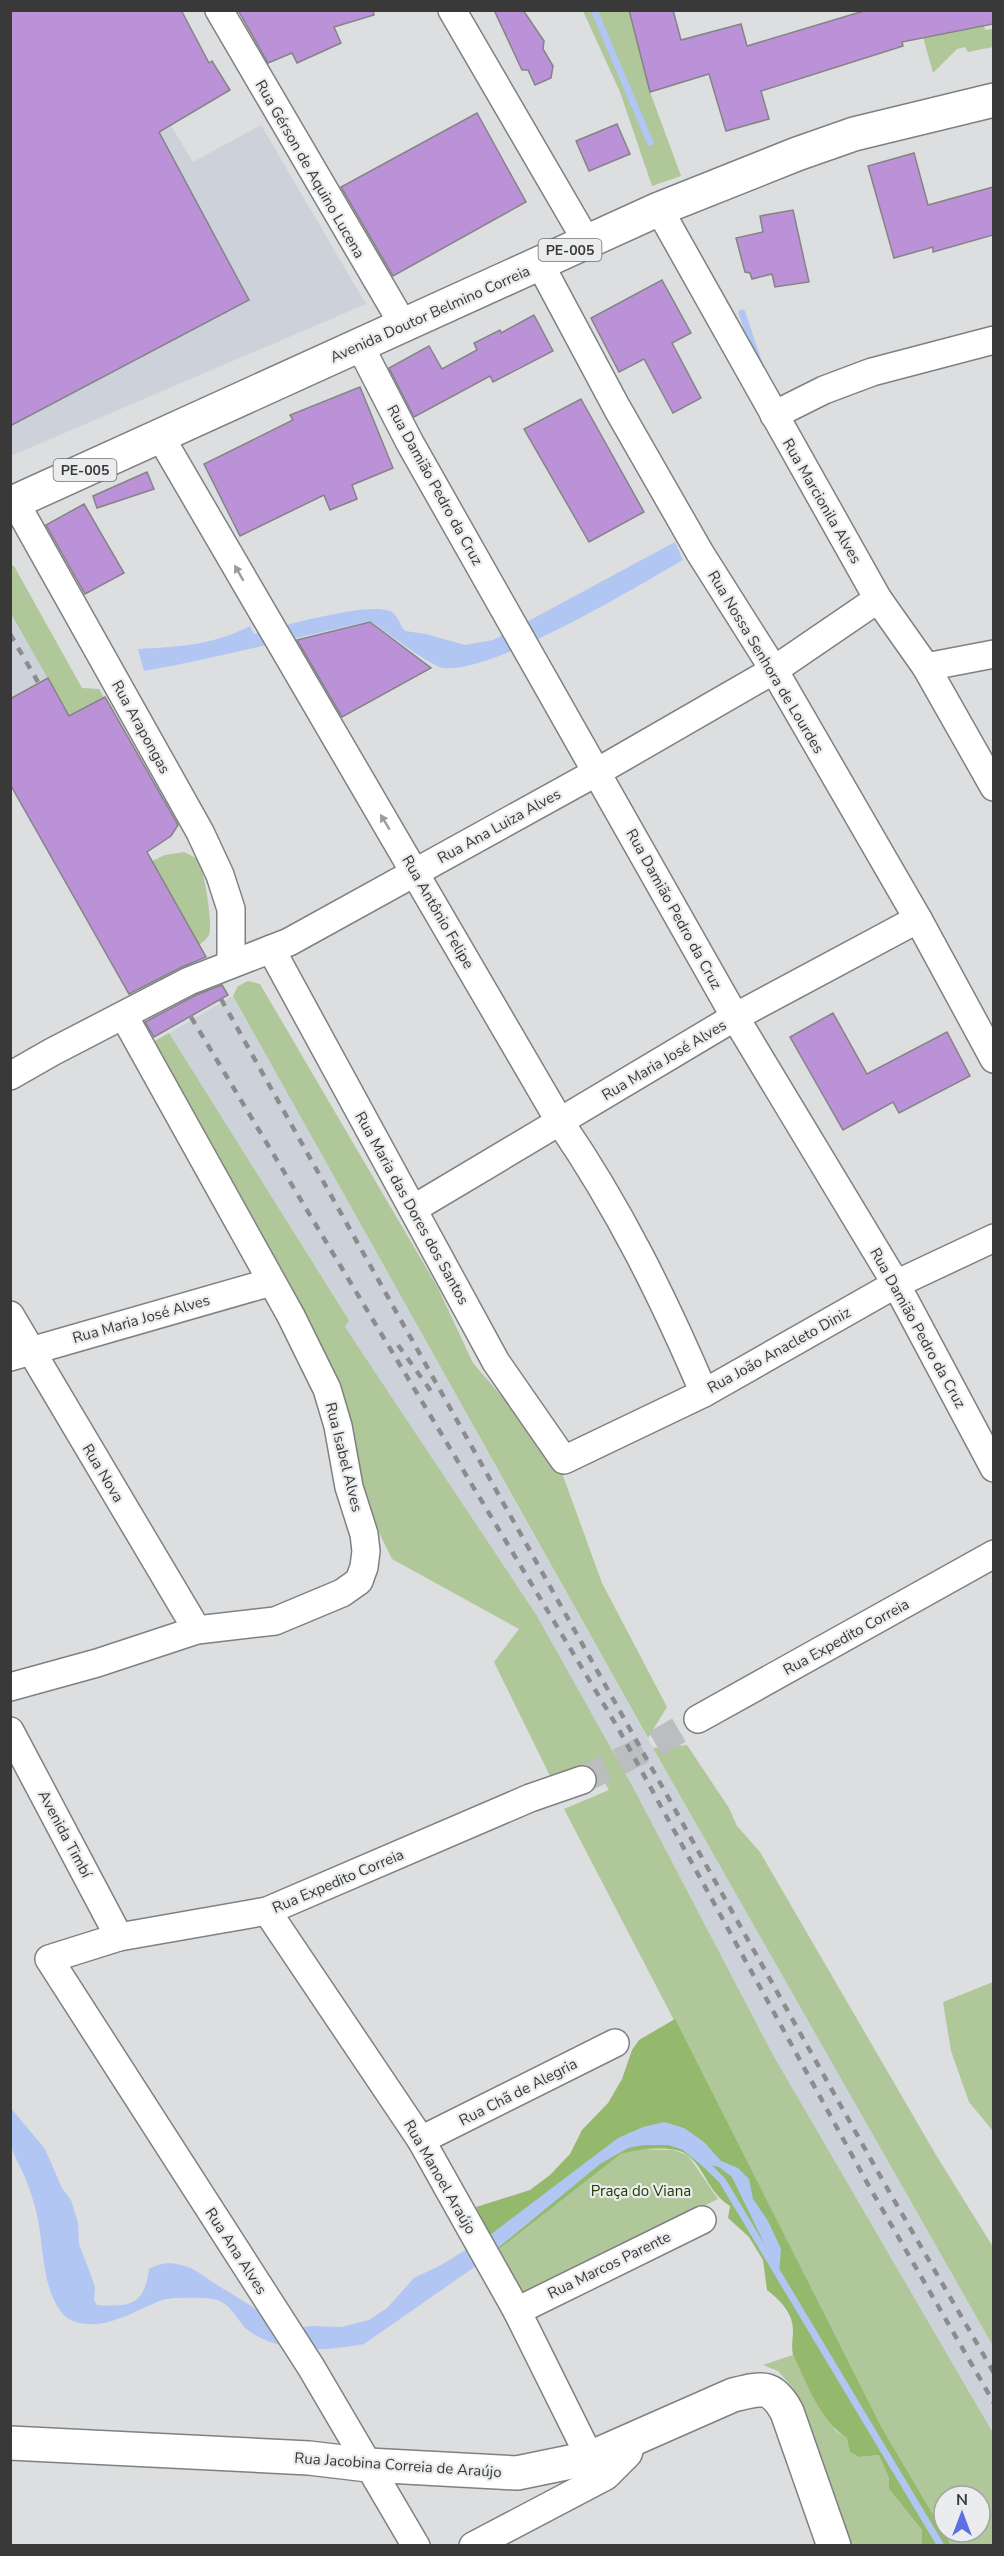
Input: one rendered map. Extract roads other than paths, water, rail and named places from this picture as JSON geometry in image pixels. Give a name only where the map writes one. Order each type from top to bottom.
[{"type":"main road","name":"Avenida Doutor Belmino Correia","points":[[13,503],[659,209],[854,134],[993,100]]},
{"type":"main road","name":"Rua Jacobina Correia de Araújo","points":[[10,2443],[309,2458],[368,2465],[518,2473],[590,2458],[733,2396],[754,2390],[770,2390],[779,2398],[787,2412],[834,2546]]},
{"type":"street","name":"Rua Gérson de Aquino Lucena","points":[[219,10],[404,326]]},
{"type":"street","points":[[452,10],[587,242]]},
{"type":"street","name":"Rua Marcionila Alves","points":[[659,209],[878,599],[926,667],[993,787]]},
{"type":"street","name":"Rua Nossa Senhora de Lourdes","points":[[540,264],[616,408],[700,554],[774,670],[918,919],[993,1059]]},
{"type":"street","points":[[774,415],[824,390],[872,372],[993,340]]},
{"type":"street","name":"Rua Damião Pedro da Cruz","points":[[360,346],[410,443],[735,1017],[896,1284],[993,1468]]},
{"type":"street","name":"Rua Antônio Felipe","points":[[160,436],[560,1122],[615,1207],[638,1248],[704,1393]]},
{"type":"street","name":"Rua Arapongas","points":[[13,503],[200,832],[220,875],[231,909],[231,963]]},
{"type":"street","name":"Rua Ana Luiza Alves","points":[[10,1076],[189,981],[289,942],[415,873],[774,670],[878,599]]},
{"type":"street","points":[[926,667],[993,654]]},
{"type":"street","name":"Rua Maria José Alves","points":[[413,1209],[735,1017],[918,919]]},
{"type":"street","name":"Rua Maria das Dores dos Santos","points":[[271,949],[496,1362],[564,1460]]},
{"type":"street","name":"Rua Isabel Alves","points":[[10,1687],[97,1663],[196,1630],[275,1621],[314,1607],[342,1593],[359,1581],[364,1567],[366,1551],[364,1534],[349,1487],[339,1426],[327,1389],[310,1352],[124,1016]]},
{"type":"street","name":"Rua João Anacleto Diniz","points":[[564,1460],[704,1393],[896,1284],[993,1238]]},
{"type":"street","name":"Rua Maria José Alves","points":[[21,1354],[271,1282]]},
{"type":"street","name":"Rua Nova","points":[[10,1315],[21,1354],[196,1630]]},
{"type":"street","name":"Rua Expedito Correia","points":[[698,1719],[993,1554]]},
{"type":"street","name":"Avenida Timbí","points":[[10,1731],[119,1937]]},
{"type":"street","name":"Rua Expedito Correia","points":[[49,1959],[119,1937],[267,1911],[530,1798],[582,1780]]},
{"type":"street","name":"Rua Manoel Araújo","points":[[267,1911],[421,2140],[517,2311],[590,2458]]},
{"type":"street","name":"Rua Ana Alves","points":[[49,1959],[311,2367],[416,2546]]},
{"type":"street","name":"Rua Chã de Alegria","points":[[421,2140],[615,2043]]},
{"type":"street","name":"Rua Marcos Parente","points":[[517,2311],[702,2220]]},
{"type":"street","points":[[473,2546],[606,2476],[628,2454],[632,2441]]},
{"type":"water","points":[[675,542],[683,560],[599,608],[528,644],[465,666],[443,668],[437,666],[370,621],[144,671],[138,649],[181,646],[209,641],[250,626],[254,634],[325,616],[366,609],[382,609],[392,612],[405,631],[426,634],[465,645],[493,640]]},
{"type":"water","points":[[10,2107],[45,2149],[62,2188],[71,2200],[78,2223],[79,2244],[95,2288],[94,2300],[97,2305],[119,2305],[134,2301],[144,2290],[149,2269],[161,2264],[173,2264],[186,2266],[199,2272],[257,2310],[279,2330],[312,2326],[341,2327],[369,2320],[387,2308],[414,2278],[441,2265],[490,2235],[618,2138],[643,2127],[664,2122],[684,2128],[704,2142],[721,2161],[738,2168],[749,2179],[753,2199],[768,2221],[781,2249],[779,2274],[732,2177],[719,2167],[699,2163],[683,2150],[669,2145],[643,2145],[628,2148],[600,2164],[476,2266],[364,2344],[305,2349],[275,2344],[249,2331],[222,2302],[206,2298],[162,2300],[123,2317],[106,2322],[83,2324],[64,2316],[50,2291],[35,2207],[12,2147]]},
{"type":"waterway","points":[[594,10],[650,142]]},
{"type":"waterway","points":[[742,313],[758,361]]},
{"type":"waterway","points":[[700,2159],[722,2180],[941,2546]]},
{"type":"tunnel","points":[[582,1780],[655,1744],[698,1719]]},
{"type":"railway","points":[[10,634],[38,682]]},
{"type":"railway","points":[[221,999],[883,2181],[994,2373]]},
{"type":"railway","points":[[191,1017],[618,1728],[870,2188],[994,2403]]},
{"type":"railway","points":[[398,1345],[433,1394]]},
{"type":"park label","name":"Praça do Viana","points":[[641,2191]]}]
